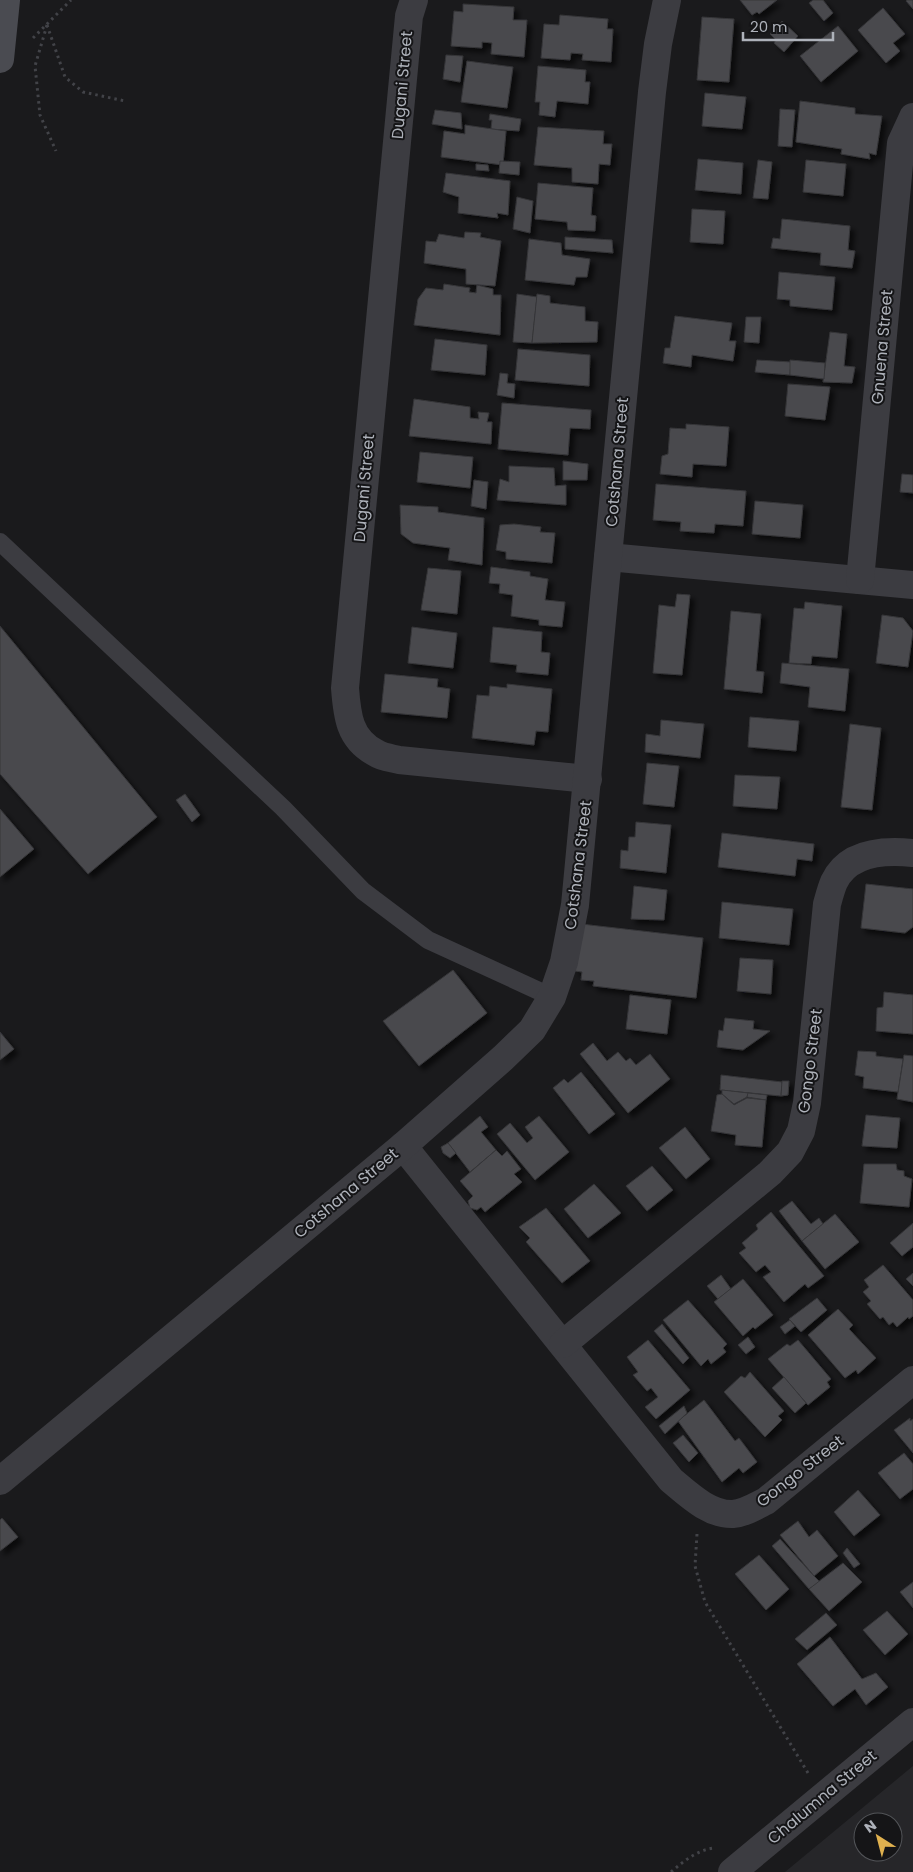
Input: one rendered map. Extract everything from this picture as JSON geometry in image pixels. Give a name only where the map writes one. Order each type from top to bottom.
[{"type":"street","name":"Dugani Street","points":[[414,0],[409,16],[345,688],[346,709],[351,729],[357,737],[377,754],[398,760],[588,779]]},
{"type":"street","name":"Cotshana Street","points":[[0,1480],[403,1146],[532,1030],[552,997],[564,962],[575,905],[652,92],[658,44],[667,0]]},
{"type":"street","points":[[0,59],[3,7]]},
{"type":"street","name":"Gnuena Street","points":[[860,580],[901,143],[913,117]]},
{"type":"street","points":[[608,557],[913,585]]},
{"type":"street","name":"Gongo Street","points":[[563,1344],[770,1173],[790,1152],[801,1131],[808,1103],[827,904],[834,882],[843,868],[856,858],[874,853],[913,853]]},
{"type":"street","name":"Gongo Street","points":[[403,1146],[671,1480],[694,1499],[712,1509],[732,1514],[749,1510],[766,1501],[913,1380]]},
{"type":"street","name":"Chalumna Street","points":[[732,1872],[913,1722]]},
{"type":"lane","points":[[0,542],[283,808],[363,891],[428,940],[552,997]]},
{"type":"path","points":[[27,44],[71,0]]},
{"type":"path","points":[[47,24],[65,77],[83,92],[125,101]]},
{"type":"path","points":[[47,24],[35,66],[40,115],[56,151]]},
{"type":"path","points":[[704,1504],[697,1530],[695,1566],[705,1602],[822,1798]]},
{"type":"shaded area","points":[[913,1766],[913,1872],[785,1872],[853,1816],[853,1862],[903,1862],[903,1812],[857,1812]]},
{"type":"building","points":[[740,0],[777,0],[759,14],[757,12],[752,15]]},
{"type":"building","points":[[813,0],[823,0],[833,13],[824,21],[809,3]]},
{"type":"building","points":[[913,0],[913,9],[906,1]]},
{"type":"building","points":[[463,4],[514,7],[513,20],[527,20],[524,57],[491,54],[492,43],[482,42],[482,48],[451,46],[454,11],[463,12]]},
{"type":"building","points":[[883,8],[905,34],[893,43],[900,51],[886,63],[858,30]]},
{"type":"building","points":[[560,15],[608,19],[607,29],[613,29],[611,62],[582,60],[583,54],[571,53],[570,60],[541,58],[544,24],[559,25]]},
{"type":"building","points":[[702,17],[734,19],[729,82],[697,80]]},
{"type":"building","points":[[782,21],[798,36],[784,52],[774,43],[776,40],[770,34]]},
{"type":"building","points":[[838,26],[858,51],[821,82],[800,56]]},
{"type":"building","points":[[446,55],[463,56],[460,82],[443,79]]},
{"type":"building","points":[[467,61],[513,67],[507,108],[461,102]]},
{"type":"building","points":[[538,66],[586,70],[585,82],[590,82],[588,104],[557,101],[555,117],[539,115],[540,102],[535,102]]},
{"type":"building","points":[[705,93],[746,97],[742,129],[702,126]]},
{"type":"building","points":[[800,101],[855,108],[855,114],[882,116],[876,155],[869,153],[870,159],[841,154],[842,149],[796,142]]},
{"type":"building","points":[[780,109],[795,110],[792,147],[778,146]]},
{"type":"building","points":[[435,110],[461,113],[462,129],[432,124]]},
{"type":"building","points":[[490,114],[521,119],[519,131],[491,129],[492,120],[489,120]]},
{"type":"building","points":[[465,125],[506,131],[503,165],[441,157],[444,131],[465,134]]},
{"type":"building","points":[[538,127],[604,131],[603,144],[612,144],[610,165],[599,164],[598,184],[572,182],[572,168],[534,165]]},
{"type":"building","points":[[698,159],[743,163],[741,194],[695,190]]},
{"type":"building","points":[[758,160],[772,162],[768,199],[753,198]]},
{"type":"building","points":[[806,160],[846,164],[843,196],[803,192]]},
{"type":"building","points":[[500,161],[520,162],[519,175],[499,173]]},
{"type":"building","points":[[476,164],[488,165],[489,171],[476,170]]},
{"type":"building","points":[[446,173],[510,181],[508,215],[497,213],[498,218],[458,213],[459,197],[443,192]]},
{"type":"building","points":[[538,183],[593,188],[591,215],[596,216],[595,231],[568,230],[567,222],[535,219]]},
{"type":"building","points":[[517,197],[533,201],[530,233],[513,229]]},
{"type":"building","points":[[692,209],[725,211],[723,244],[690,242]]},
{"type":"building","points":[[782,219],[850,226],[848,250],[855,251],[852,268],[820,265],[821,253],[771,248],[773,238],[780,239]]},
{"type":"building","points":[[465,232],[481,233],[480,237],[501,241],[495,286],[466,284],[466,269],[424,263],[426,241],[436,242],[439,234],[464,238]]},
{"type":"building","points":[[565,237],[612,240],[613,253],[565,249]]},
{"type":"building","points":[[529,239],[561,243],[562,255],[590,259],[587,277],[576,277],[574,285],[525,280]]},
{"type":"building","points":[[779,272],[835,277],[832,310],[790,306],[790,300],[777,299]]},
{"type":"building","points":[[444,284],[470,288],[469,292],[476,293],[477,285],[493,289],[493,295],[501,295],[500,335],[414,325],[418,299],[426,288],[443,290]]},
{"type":"building","points":[[517,294],[537,297],[532,343],[513,342]]},
{"type":"building","points":[[537,294],[550,296],[550,303],[585,307],[585,321],[598,322],[597,342],[532,343]]},
{"type":"building","points":[[675,316],[732,323],[729,341],[736,341],[733,361],[692,355],[691,367],[663,363],[665,348],[670,348]]},
{"type":"building","points":[[746,317],[761,317],[759,343],[744,342]]},
{"type":"building","points":[[830,332],[847,334],[844,366],[855,367],[852,383],[823,382]]},
{"type":"building","points":[[435,339],[487,345],[485,375],[431,370]]},
{"type":"building","points":[[518,349],[590,355],[589,386],[515,380]]},
{"type":"building","points":[[757,360],[791,362],[790,375],[755,372]]},
{"type":"building","points":[[790,360],[825,363],[824,379],[790,375]]},
{"type":"building","points":[[500,373],[508,374],[507,383],[515,384],[514,398],[497,395]]},
{"type":"building","points":[[788,384],[830,387],[825,420],[785,416]]},
{"type":"building","points":[[414,399],[470,407],[470,418],[479,419],[478,412],[489,413],[487,422],[492,422],[491,444],[409,436]]},
{"type":"building","points":[[502,403],[591,410],[590,429],[570,428],[568,455],[498,449]]},
{"type":"building","points":[[686,424],[729,427],[726,466],[693,464],[692,477],[660,474],[662,456],[668,454],[670,428],[686,429]]},
{"type":"building","points":[[420,452],[473,457],[470,488],[417,482]]},
{"type":"building","points":[[563,461],[588,464],[587,480],[563,480]]},
{"type":"building","points":[[509,466],[554,468],[555,486],[566,485],[566,505],[497,500],[500,479],[509,482]]},
{"type":"building","points":[[902,474],[913,475],[913,493],[900,492]]},
{"type":"building","points":[[474,480],[488,482],[486,509],[471,506]]},
{"type":"building","points":[[656,484],[746,491],[743,526],[715,524],[714,533],[680,531],[681,522],[653,520]]},
{"type":"building","points":[[755,501],[803,505],[800,538],[752,534]]},
{"type":"building","points":[[400,505],[438,507],[438,512],[484,518],[482,565],[448,560],[450,548],[413,543],[401,534]]},
{"type":"building","points":[[514,524],[541,527],[540,532],[555,533],[552,563],[506,559],[506,552],[496,550],[500,525]]},
{"type":"building","points":[[491,567],[530,572],[530,576],[548,579],[545,600],[565,602],[562,627],[539,625],[539,620],[511,616],[513,595],[499,593],[500,584],[489,583]]},
{"type":"building","points":[[428,568],[461,571],[457,614],[421,610]]},
{"type":"building","points":[[677,594],[690,595],[682,675],[653,673],[659,605],[675,607]]},
{"type":"building","points":[[805,602],[842,606],[837,658],[812,656],[811,664],[789,663],[794,608],[804,609]]},
{"type":"building","points":[[731,611],[761,614],[756,671],[764,672],[762,693],[724,689]]},
{"type":"building","points":[[882,615],[903,618],[913,631],[908,667],[876,663]]},
{"type":"building","points":[[0,626],[157,817],[88,874],[0,774]]},
{"type":"building","points":[[412,627],[457,633],[453,668],[408,663]]},
{"type":"building","points":[[493,627],[542,632],[541,652],[550,653],[548,675],[516,672],[517,665],[490,662]]},
{"type":"building","points":[[782,663],[849,669],[845,711],[808,707],[810,687],[780,683]]},
{"type":"building","points":[[385,674],[438,679],[437,687],[450,689],[447,718],[381,712]]},
{"type":"building","points":[[507,684],[552,689],[548,732],[536,731],[534,745],[472,738],[477,695],[489,696],[490,686],[507,688]]},
{"type":"building","points":[[750,717],[799,721],[796,751],[748,747]]},
{"type":"building","points":[[661,720],[704,724],[700,758],[645,752],[646,734],[660,736]]},
{"type":"building","points":[[850,724],[881,728],[872,810],[841,807]]},
{"type":"building","points":[[647,763],[679,766],[674,807],[643,804]]},
{"type":"building","points":[[735,775],[780,777],[777,809],[733,806]]},
{"type":"building","points":[[185,794],[200,815],[192,822],[176,800]]},
{"type":"building","points":[[0,809],[34,849],[0,877]]},
{"type":"building","points":[[636,822],[671,825],[666,873],[620,868],[621,850],[628,851],[629,837],[635,837]]},
{"type":"building","points":[[722,833],[814,844],[812,861],[797,859],[795,876],[718,867]]},
{"type":"building","points":[[866,884],[913,889],[913,927],[905,933],[861,928]]},
{"type":"building","points":[[634,886],[667,890],[664,920],[631,919]]},
{"type":"building","points":[[722,902],[793,909],[789,945],[719,938]]},
{"type":"building","points":[[581,924],[703,938],[696,998],[593,986],[594,981],[581,980],[582,972],[575,971]]},
{"type":"building","points":[[740,958],[773,960],[771,994],[737,991]]},
{"type":"building","points":[[453,970],[487,1013],[419,1066],[383,1021]]},
{"type":"building","points":[[884,992],[913,995],[913,1034],[876,1031],[877,1008],[883,1007]]},
{"type":"building","points":[[630,995],[671,1000],[667,1034],[626,1029]]},
{"type":"building","points":[[725,1018],[754,1021],[753,1029],[770,1031],[743,1050],[717,1047],[719,1030],[723,1031]]},
{"type":"building","points":[[0,1032],[14,1049],[0,1060]]},
{"type":"building","points":[[593,1043],[607,1061],[618,1052],[626,1061],[630,1058],[636,1065],[650,1054],[670,1079],[628,1113],[580,1054]]},
{"type":"building","points":[[858,1051],[876,1052],[876,1056],[903,1059],[898,1092],[863,1088],[864,1077],[855,1075]]},
{"type":"building","points":[[904,1055],[913,1056],[913,1102],[897,1099]]},
{"type":"building","points":[[581,1072],[615,1114],[589,1134],[553,1088],[564,1079],[568,1083]]},
{"type":"building","points":[[721,1075],[782,1082],[781,1096],[720,1090]]},
{"type":"building","points":[[782,1081],[789,1081],[788,1095],[781,1096]]},
{"type":"building","points":[[722,1090],[748,1093],[747,1097],[734,1104],[722,1094]]},
{"type":"building","points":[[748,1093],[767,1095],[766,1100],[747,1097]]},
{"type":"building","points":[[722,1094],[734,1105],[747,1098],[766,1100],[762,1147],[735,1145],[736,1135],[711,1131],[717,1095]]},
{"type":"building","points":[[866,1115],[900,1118],[897,1148],[862,1146]]},
{"type":"building","points":[[480,1116],[488,1127],[481,1132],[496,1150],[470,1172],[448,1143]]},
{"type":"building","points":[[539,1116],[569,1152],[535,1180],[497,1134],[510,1123],[527,1143],[533,1138],[525,1127]]},
{"type":"building","points":[[685,1127],[710,1159],[686,1179],[659,1148]]},
{"type":"building","points":[[448,1143],[456,1153],[450,1158],[443,1153],[441,1147]]},
{"type":"building","points":[[496,1150],[502,1156],[507,1151],[521,1169],[514,1174],[522,1182],[485,1212],[481,1207],[477,1210],[470,1208],[468,1201],[473,1196],[460,1181]]},
{"type":"building","points":[[864,1164],[896,1164],[897,1170],[904,1171],[904,1176],[912,1179],[909,1207],[860,1203]]},
{"type":"building","points":[[652,1166],[673,1190],[647,1211],[626,1186]]},
{"type":"building","points":[[594,1184],[621,1213],[588,1238],[564,1209]]},
{"type":"building","points":[[792,1201],[811,1224],[819,1218],[823,1224],[802,1241],[779,1211]]},
{"type":"building","points":[[546,1208],[590,1261],[562,1283],[526,1242],[530,1238],[519,1227]]},
{"type":"building","points":[[771,1212],[824,1276],[808,1288],[805,1284],[784,1302],[763,1277],[771,1272],[765,1265],[756,1272],[739,1253],[746,1248],[742,1243],[758,1229],[756,1225]]},
{"type":"building","points":[[835,1214],[859,1242],[825,1269],[802,1241]]},
{"type":"building","points":[[913,1223],[913,1247],[902,1256],[890,1243]]},
{"type":"building","points":[[883,1265],[913,1300],[913,1316],[909,1319],[908,1317],[897,1327],[893,1322],[889,1325],[883,1317],[880,1319],[867,1304],[871,1301],[863,1292],[869,1287],[864,1280]]},
{"type":"building","points":[[913,1273],[913,1286],[906,1279]]},
{"type":"building","points":[[721,1275],[731,1289],[718,1299],[707,1286]]},
{"type":"building","points":[[743,1279],[773,1315],[755,1329],[753,1327],[743,1336],[714,1302]]},
{"type":"building","points":[[817,1298],[827,1310],[801,1332],[789,1319]]},
{"type":"building","points":[[688,1300],[727,1344],[723,1348],[726,1352],[711,1364],[708,1359],[701,1366],[663,1320]]},
{"type":"building","points":[[838,1309],[853,1325],[849,1329],[876,1358],[858,1374],[856,1370],[845,1378],[808,1335]]},
{"type":"building","points":[[790,1320],[795,1326],[785,1334],[780,1327]]},
{"type":"building","points":[[662,1324],[689,1358],[683,1364],[654,1331]]},
{"type":"building","points":[[748,1337],[755,1347],[746,1354],[738,1345]]},
{"type":"building","points":[[648,1340],[690,1390],[656,1419],[645,1407],[658,1397],[651,1388],[647,1391],[633,1375],[638,1372],[627,1357]]},
{"type":"building","points":[[798,1340],[831,1379],[827,1382],[830,1387],[808,1405],[768,1359],[787,1344],[790,1346]]},
{"type":"building","points":[[750,1372],[784,1411],[778,1416],[782,1420],[765,1437],[724,1392],[741,1376],[745,1378]]},
{"type":"building","points":[[784,1377],[806,1403],[795,1413],[772,1388]]},
{"type":"building","points":[[704,1400],[735,1441],[739,1438],[757,1462],[743,1473],[739,1468],[722,1482],[678,1421]]},
{"type":"building","points":[[684,1406],[687,1413],[665,1434],[659,1426]]},
{"type":"building","points":[[910,1418],[910,1421],[913,1419],[913,1453],[894,1430]]},
{"type":"building","points":[[683,1435],[698,1453],[689,1462],[673,1443]]},
{"type":"building","points":[[904,1453],[913,1464],[913,1489],[900,1499],[878,1473]]},
{"type":"building","points":[[858,1490],[880,1515],[854,1536],[834,1512]]},
{"type":"building","points":[[2,1518],[18,1537],[0,1551],[0,1520]]},
{"type":"building","points":[[798,1521],[809,1537],[817,1530],[838,1556],[814,1576],[780,1535]]},
{"type":"building","points":[[780,1539],[820,1582],[809,1589],[772,1546]]},
{"type":"building","points":[[847,1548],[860,1564],[854,1568],[843,1553]]},
{"type":"building","points":[[759,1555],[789,1589],[766,1610],[735,1574]]},
{"type":"building","points":[[843,1563],[862,1582],[829,1611],[809,1589]]},
{"type":"building","points":[[913,1582],[913,1608],[900,1592]]},
{"type":"building","points":[[887,1611],[908,1634],[885,1655],[863,1630]]},
{"type":"building","points":[[826,1613],[837,1625],[807,1650],[795,1639]]},
{"type":"building","points":[[830,1637],[862,1679],[876,1673],[888,1687],[866,1705],[855,1689],[833,1706],[797,1664]]}]
